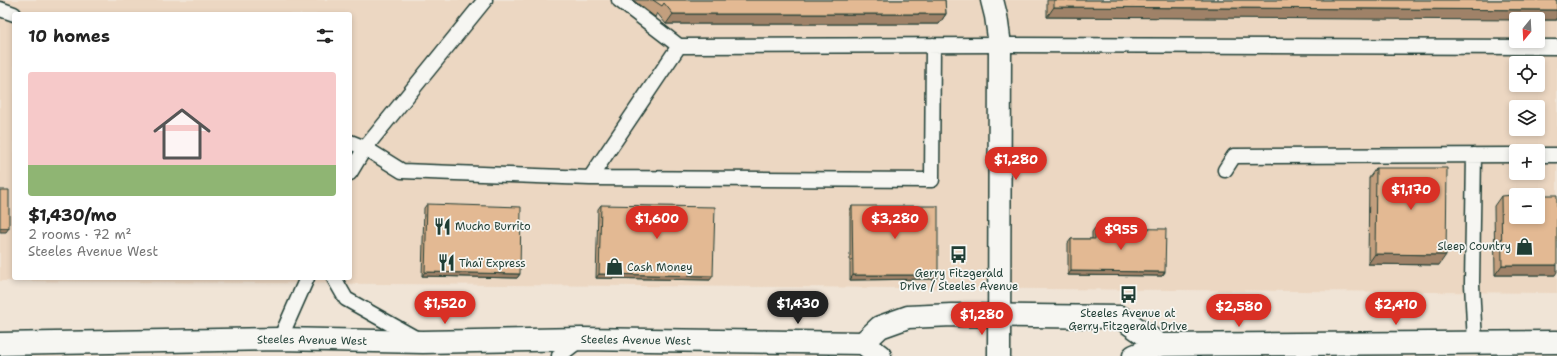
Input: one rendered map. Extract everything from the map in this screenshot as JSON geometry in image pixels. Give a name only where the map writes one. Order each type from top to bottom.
[{"type":"main road","points":[[992,0],[1000,45],[999,356]]},
{"type":"main road","points":[[880,356],[863,343],[880,328],[908,317],[952,315],[999,317],[1120,317],[1160,345]]},
{"type":"main road","name":"Steeles Avenue West","points":[[0,344],[280,339],[423,342],[467,349],[581,339],[863,343]]},
{"type":"main road","points":[[1134,356],[1160,345],[1557,342]]},
{"type":"lane","points":[[352,169],[365,148],[485,0]]},
{"type":"lane","points":[[619,0],[679,46],[1000,45],[1557,47]]},
{"type":"lane","points":[[0,9],[12,13]]},
{"type":"lane","points":[[352,143],[365,148],[402,171],[590,178],[932,180],[933,45]]},
{"type":"lane","points":[[590,178],[679,46]]},
{"type":"lane","points":[[1474,155],[1472,284],[1475,343]]},
{"type":"lane","points":[[1225,170],[1234,156],[1509,155]]},
{"type":"lane","points":[[1545,155],[1557,155]]},
{"type":"lane","points":[[280,339],[306,280]]},
{"type":"lane","points":[[335,280],[346,299],[423,342]]},
{"type":"lane","points":[[560,356],[581,339]]},
{"type":"shaded area","points":[[0,0],[1557,0],[1557,293],[0,281]]},
{"type":"building","points":[[653,0],[945,0],[946,14],[673,14],[664,3],[662,6]]},
{"type":"building","points":[[1054,0],[1557,0],[1557,10],[1054,7]]},
{"type":"building","points":[[1376,168],[1447,168],[1446,255],[1375,254]]},
{"type":"building","points":[[0,190],[9,190],[9,228],[0,228]]},
{"type":"building","name":"Sleep Country","points":[[1509,195],[1509,224],[1545,224],[1545,195],[1557,195],[1557,265],[1502,265],[1501,196]]},
{"type":"building","points":[[427,204],[521,207],[520,274],[425,272]]},
{"type":"building","points":[[601,205],[715,207],[713,276],[599,274]]},
{"type":"building","points":[[852,206],[938,206],[938,275],[853,275]]},
{"type":"building","points":[[1095,228],[1166,229],[1165,272],[1071,271],[1071,239],[1095,239]]},
{"type":"place","name":"Mucho Burrito","points":[[442,226]]},
{"type":"place","name":"Sleep Country","points":[[1524,246]]},
{"type":"place","name":"Gerry Fitzgerald Drive / Steeles Avenue","points":[[959,255]]},
{"type":"place","name":"Thaï Express","points":[[446,263]]},
{"type":"place","name":"Cash Money","points":[[614,267]]},
{"type":"place","name":"Steeles Avenue at Gerry Fitzgerald Drive","points":[[1128,295]]}]
